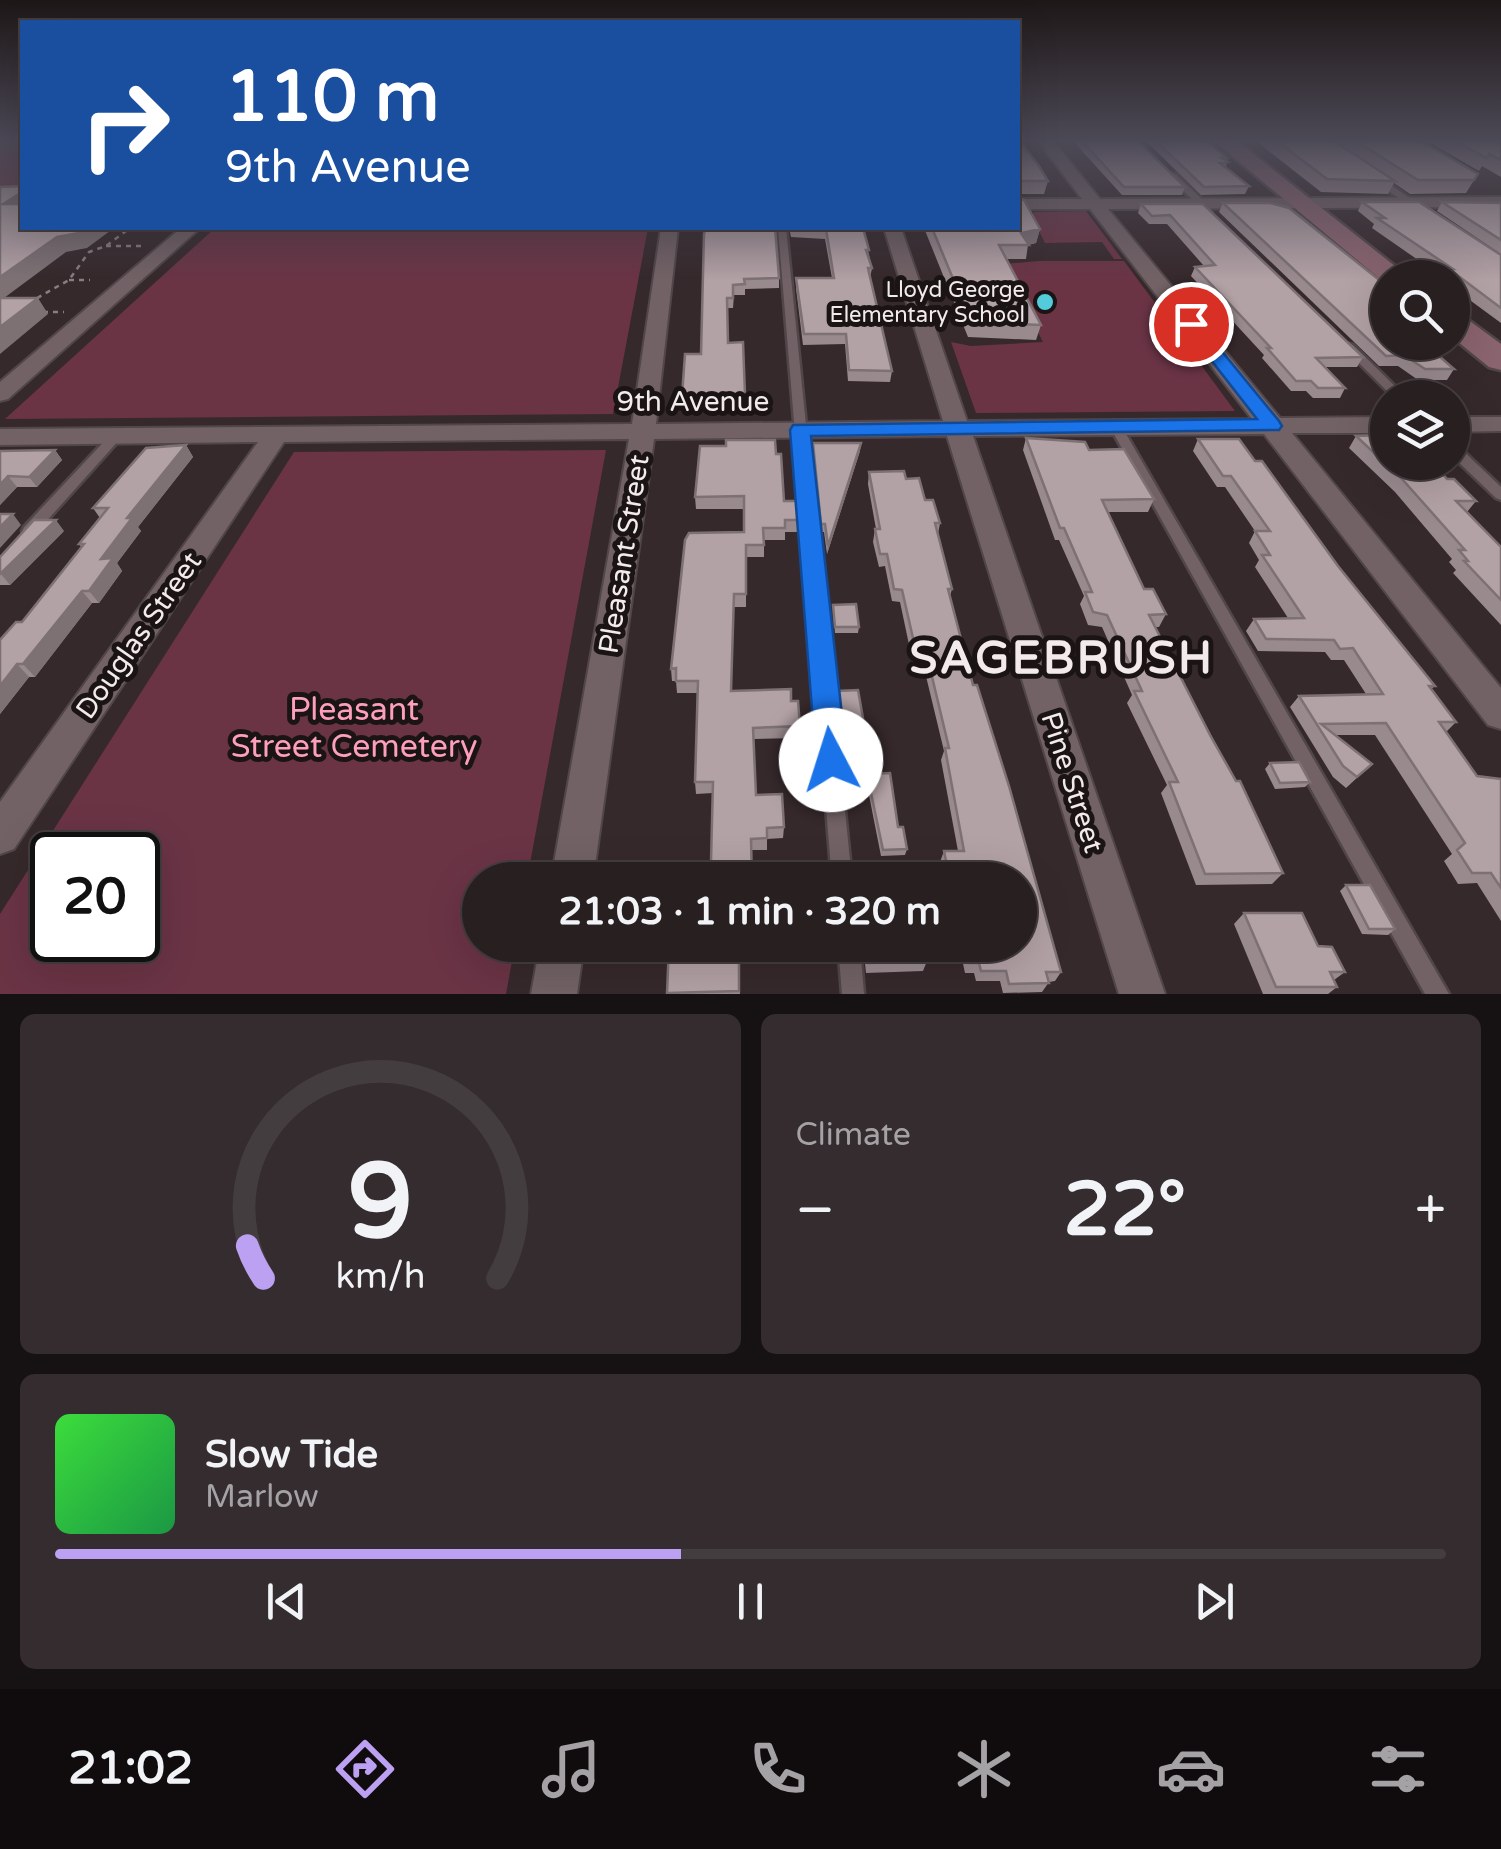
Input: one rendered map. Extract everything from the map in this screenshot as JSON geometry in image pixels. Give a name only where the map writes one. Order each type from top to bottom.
[{"type":"main road","points":[[1282,187],[1373,260]]},
{"type":"main road","points":[[1470,336],[1501,360]]},
{"type":"street","points":[[1083,187],[1501,714]]},
{"type":"street","points":[[1020,204],[1501,198]]},
{"type":"street","points":[[0,394],[188,230]]},
{"type":"street","name":"Pleasant Street","points":[[575,862],[643,431],[669,230]]},
{"type":"street","name":"Pine Street","points":[[893,230],[1142,994]]},
{"type":"street","points":[[1470,425],[1501,424]]},
{"type":"street","name":"9th Avenue","points":[[0,437],[1370,425]]},
{"type":"street","name":"Douglas Street","points":[[0,835],[276,435]]},
{"type":"street","points":[[554,994],[559,962]]},
{"type":"lane","points":[[1184,187],[1221,223]]},
{"type":"lane","points":[[1389,187],[1436,219]]},
{"type":"lane","points":[[782,230],[840,862]]},
{"type":"lane","points":[[1346,344],[1383,380]]},
{"type":"lane","points":[[1116,427],[1438,994]]},
{"type":"lane","points":[[13,548],[116,436]]},
{"type":"lane","points":[[1470,465],[1501,495]]},
{"type":"lane","points":[[850,962],[853,994]]},
{"type":"path","points":[[26,304],[69,280],[89,252],[106,246],[127,230]]},
{"type":"path","points":[[106,246],[143,246]]},
{"type":"path","points":[[69,280],[90,280]]},
{"type":"path","points":[[43,312],[74,312]]},
{"type":"green space","points":[[1086,211],[1122,259],[1114,259],[1102,242],[1045,243],[1032,217],[1034,212]]},
{"type":"green space","points":[[213,230],[648,230],[613,414],[5,419]]},
{"type":"green space","name":"Lloyd George Elementary School","points":[[1124,261],[1235,411],[976,413],[951,342],[971,346],[1043,342],[1003,264]]},
{"type":"green space","name":"Pleasant Street Cemetery","points":[[606,450],[530,862],[462,862],[462,962],[512,962],[506,994],[0,994],[0,914],[30,867],[30,962],[160,962],[160,832],[52,832],[294,452]]},
{"type":"building","points":[[0,187],[20,187],[20,193],[3,204],[20,204],[20,230],[83,230],[57,237],[0,277]]},
{"type":"building","name":"Lloyd George Elementary School","points":[[1020,199],[1024,200],[1040,229],[1021,233],[1029,245],[999,245],[1041,325],[971,322],[933,230],[1020,230]]},
{"type":"building","points":[[1362,202],[1419,202],[1501,255],[1501,308],[1470,285],[1470,260],[1440,260],[1377,218],[1385,218]]},
{"type":"building","points":[[1442,202],[1501,203],[1501,240]]},
{"type":"building","points":[[1223,203],[1270,203],[1289,208],[1370,273],[1370,341]]},
{"type":"building","points":[[1141,204],[1203,204],[1363,357],[1316,358],[1345,388],[1318,388],[1311,381],[1296,381],[1267,348],[1271,348],[1195,267],[1215,265],[1170,215],[1152,216]]},
{"type":"building","points":[[705,230],[775,230],[779,278],[744,279],[745,284],[733,285],[733,298],[727,298],[728,343],[743,342],[745,395],[682,396],[685,354],[701,354]]},
{"type":"building","points":[[826,230],[864,230],[872,268],[868,268],[892,371],[849,370],[846,334],[804,334],[796,278],[834,278]]},
{"type":"building","points":[[0,298],[38,298],[0,327]]},
{"type":"building","points":[[1412,360],[1444,360],[1454,369],[1425,369]]},
{"type":"building","points":[[1356,436],[1370,436],[1370,449]]},
{"type":"building","points":[[1026,438],[1085,442],[1089,450],[1124,449],[1154,499],[1102,500],[1144,589],[1153,589],[1166,614],[1149,615],[1210,735],[1236,781],[1240,781],[1283,873],[1205,874],[1169,782],[1178,782],[1134,691],[1142,691],[1107,615],[1093,612],[1085,592],[1092,592],[1064,528],[1060,528]]},
{"type":"building","points":[[1198,439],[1239,439],[1255,461],[1262,461],[1338,566],[1435,686],[1429,686],[1456,722],[1439,722],[1477,776],[1501,779],[1501,888],[1491,873],[1472,873],[1457,850],[1465,843],[1386,723],[1321,724],[1372,764],[1357,777],[1343,766],[1299,696],[1383,694],[1353,648],[1340,649],[1334,640],[1266,639],[1254,619],[1304,618],[1262,555],[1270,555],[1255,531],[1270,531],[1231,476],[1223,476]]},
{"type":"building","points":[[726,440],[775,440],[776,454],[781,454],[784,501],[799,501],[800,520],[785,520],[785,528],[763,528],[764,545],[746,545],[746,594],[734,594],[731,691],[791,689],[791,701],[798,701],[800,726],[753,728],[756,795],[782,794],[784,827],[767,828],[767,838],[751,839],[752,862],[664,862],[711,861],[713,782],[695,782],[698,681],[676,681],[676,668],[671,669],[685,540],[689,533],[744,532],[744,496],[695,497],[700,446],[726,446]]},
{"type":"building","points":[[813,443],[861,443],[828,546],[825,524],[821,524]]},
{"type":"building","points":[[186,445],[127,518],[132,518],[101,559],[113,558],[89,591],[82,591],[23,664],[17,664],[0,686],[0,640],[16,622],[22,622],[108,508],[93,508],[146,448]]},
{"type":"building","points":[[55,450],[29,477],[8,476],[0,485],[0,451]]},
{"type":"building","points":[[904,471],[906,479],[919,478],[925,500],[933,500],[952,589],[948,589],[973,685],[977,685],[1030,862],[946,862],[944,851],[964,851],[945,748],[949,748],[928,660],[918,660],[902,590],[894,589],[887,554],[880,554],[875,529],[880,529],[869,472]]},
{"type":"building","points":[[1403,480],[1455,480],[1476,501],[1456,501],[1501,547],[1501,600],[1464,561],[1468,561],[1459,550],[1465,550]]},
{"type":"building","points":[[0,514],[13,514],[0,527]]},
{"type":"building","points":[[34,520],[56,520],[0,574],[0,557]]},
{"type":"building","points":[[856,604],[859,627],[835,627],[833,605]]},
{"type":"building","points":[[858,690],[863,718],[843,719],[838,691]]},
{"type":"building","points":[[1299,762],[1310,782],[1280,783],[1270,763]]},
{"type":"building","points":[[890,773],[898,827],[903,827],[907,849],[883,850],[867,774]]},
{"type":"building","points":[[1346,885],[1370,885],[1395,929],[1369,929]]},
{"type":"building","points":[[1037,886],[1061,972],[1046,972],[1049,983],[1009,984],[1006,971],[981,971],[979,963],[970,963],[1037,962]]},
{"type":"building","points":[[1244,913],[1302,913],[1318,946],[1332,947],[1345,972],[1330,972],[1337,987],[1276,987]]},
{"type":"building","points":[[668,962],[739,962],[739,991],[667,993]]},
{"type":"place","name":"Lloyd George Elementary School","points":[[1045,302]]},
{"type":"district","name":"SAGEBRUSH","points":[[1062,657]]},
{"type":"route","points":[[831,760],[800,430],[1272,426],[1191,324]]}]
